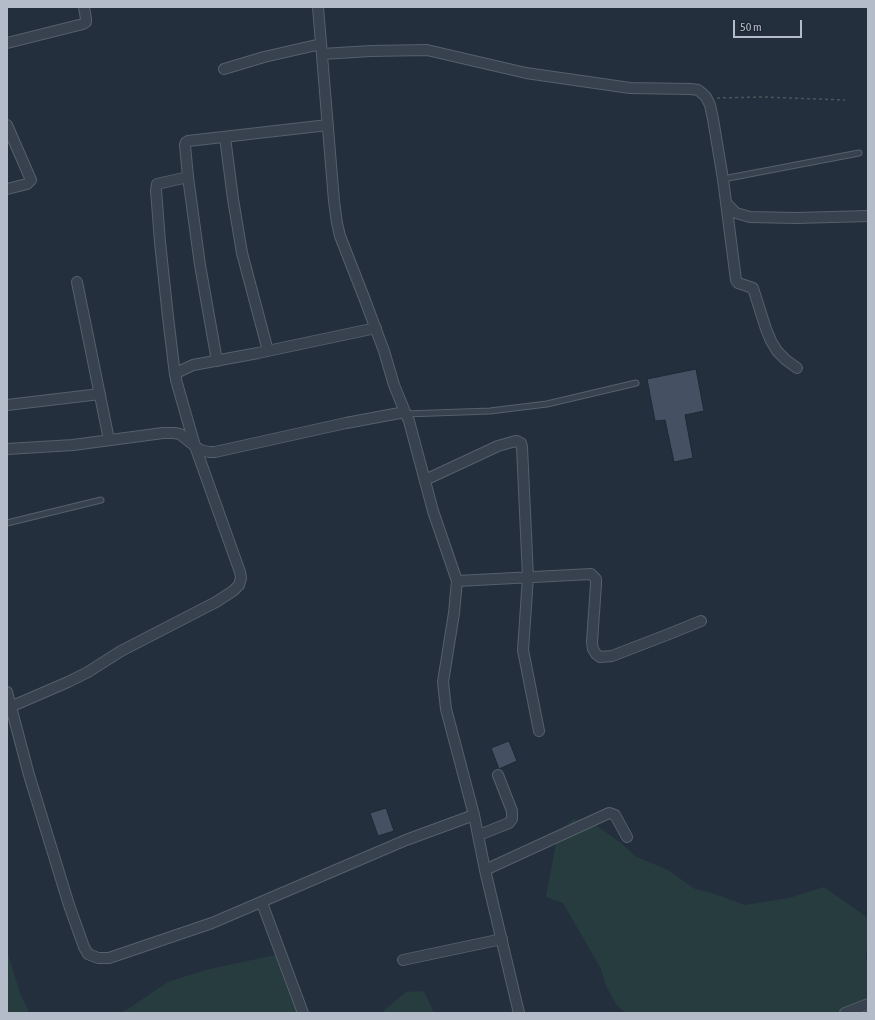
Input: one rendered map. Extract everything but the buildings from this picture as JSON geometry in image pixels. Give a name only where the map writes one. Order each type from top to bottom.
[{"type":"street","points":[[7,43],[83,24],[86,22],[84,7]]},
{"type":"street","points":[[318,7],[337,223],[343,243],[376,328],[394,385],[406,413],[433,511],[457,581],[454,613],[443,682],[446,709],[479,835],[519,1013]]},
{"type":"street","points":[[224,69],[264,57],[321,49],[371,51],[427,50],[526,73],[630,88],[698,90],[706,97],[710,105],[713,118],[723,179],[736,280],[738,283],[753,288],[771,341],[777,351],[797,368]]},
{"type":"street","points":[[7,125],[31,180],[27,184],[7,189]]},
{"type":"street","points":[[217,361],[200,265],[188,177],[186,142],[328,125]]},
{"type":"street","points":[[225,137],[242,253],[268,351]]},
{"type":"street","points":[[10,707],[88,672],[121,651],[216,602],[233,591],[239,584],[241,578],[240,572],[195,446],[175,375],[156,186],[160,182],[188,177]]},
{"type":"street","points":[[726,204],[736,213],[750,217],[868,216]]},
{"type":"street","points":[[78,282],[109,440]]},
{"type":"street","points":[[175,375],[178,371],[186,368],[376,328]]},
{"type":"street","points":[[7,404],[100,394]]},
{"type":"street","points":[[7,449],[41,448],[163,433],[174,433],[180,434],[200,450],[214,452],[346,423],[406,413]]},
{"type":"street","points":[[424,480],[498,446],[518,442],[522,447],[528,577],[523,650],[539,731]]},
{"type":"street","points":[[457,581],[587,574],[594,576],[596,584],[592,642],[593,649],[600,658],[612,656],[701,621]]},
{"type":"street","points":[[7,692],[28,775],[69,906],[84,947],[88,954],[98,958],[109,958],[212,923],[262,903],[406,840],[474,815]]},
{"type":"street","points":[[479,835],[509,823],[513,816],[498,775]]},
{"type":"street","points":[[486,870],[609,813],[615,815],[627,837]]},
{"type":"street","points":[[262,903],[303,1013]]},
{"type":"street","points":[[402,960],[502,939]]},
{"type":"street","points":[[845,1013],[867,1007]]},
{"type":"lane","points":[[723,179],[859,153]]},
{"type":"lane","points":[[406,413],[526,407],[547,404],[636,383]]},
{"type":"lane","points":[[7,523],[100,500]]},
{"type":"path","points":[[706,97],[729,99],[762,97],[845,100]]},
{"type":"green space","points":[[574,819],[593,823],[621,843],[635,856],[668,870],[695,889],[712,893],[745,905],[789,898],[824,887],[868,918],[866,957],[868,966],[868,1013],[626,1013],[617,1006],[606,986],[601,969],[563,903],[546,897],[558,832]]},
{"type":"green space","points":[[7,951],[21,996],[30,1013],[7,1013]]},
{"type":"green space","points":[[275,955],[286,971],[301,1013],[120,1013],[168,982],[205,970]]},
{"type":"green space","points":[[424,991],[434,1013],[381,1013],[406,992]]}]
